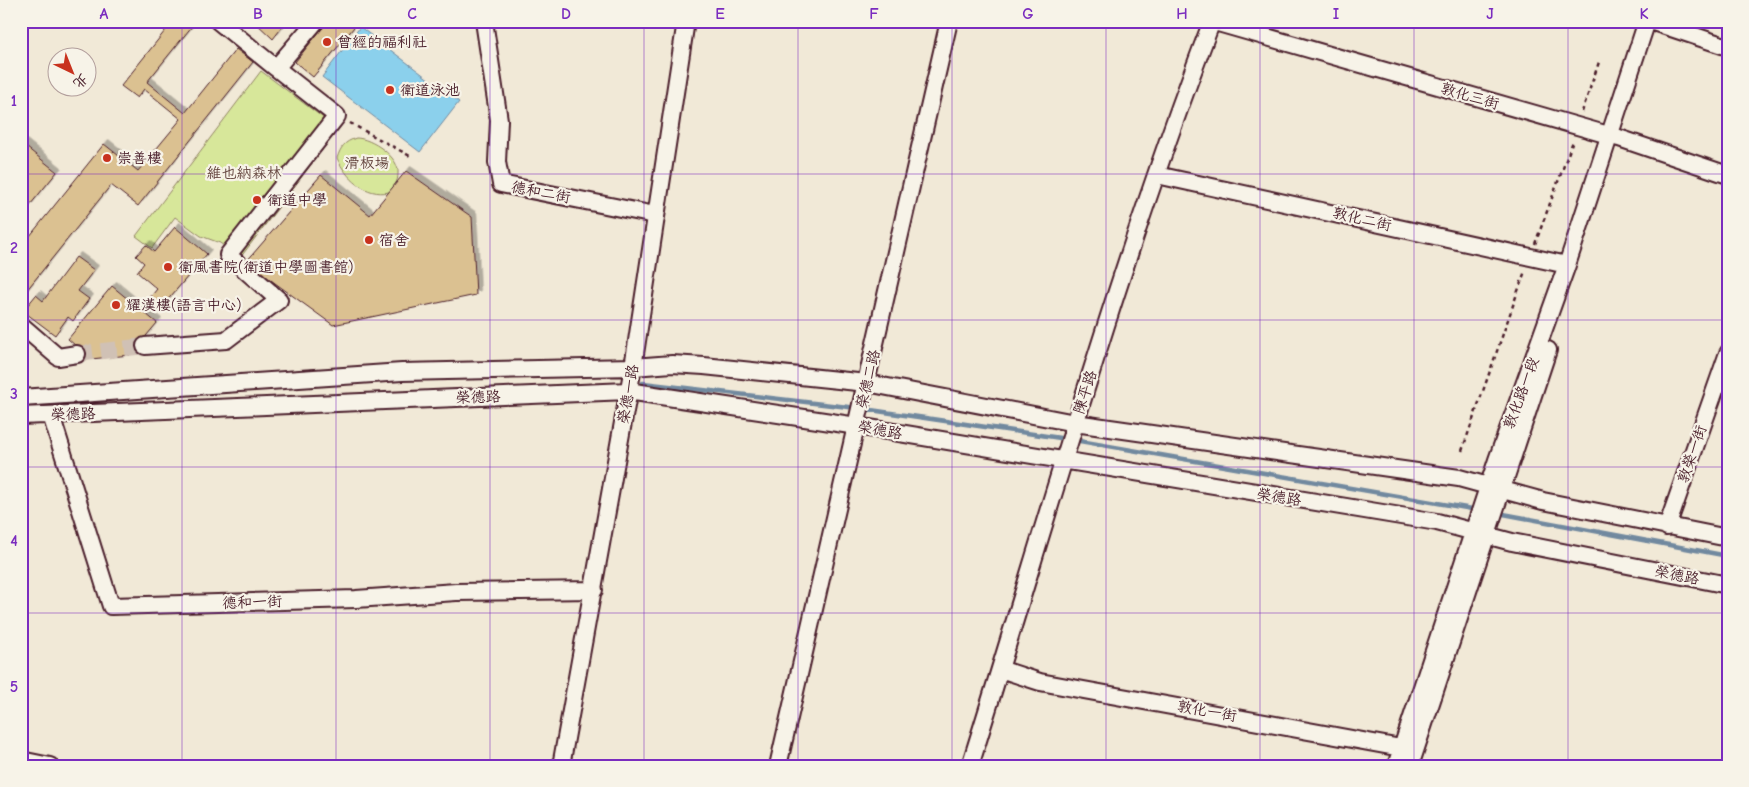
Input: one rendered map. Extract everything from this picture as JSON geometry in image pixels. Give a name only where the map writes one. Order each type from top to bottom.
[{"type":"street","points":[[145,346],[226,340],[279,300],[228,255],[337,116],[218,21]]},
{"type":"street","points":[[276,68],[316,21]]},
{"type":"street","name":"德和二街","points":[[484,21],[499,120],[497,162],[501,184],[655,215]]},
{"type":"street","name":"榮德一路","points":[[561,766],[633,367],[686,21]]},
{"type":"street","name":"榮德二路","points":[[778,766],[949,21]]},
{"type":"street","name":"敦化三街","points":[[1212,21],[1614,137],[1728,176]]},
{"type":"street","name":"陳平路","points":[[970,766],[1062,462],[1157,175],[1212,21]]},
{"type":"street","name":"敦化路一段","points":[[1495,488],[1653,22],[1728,47]]},
{"type":"street","name":"敦化路一段","points":[[1396,766],[1409,754],[1567,265],[1614,137]]},
{"type":"street","name":"敦化二街","points":[[1157,175],[1567,265]]},
{"type":"street","points":[[21,326],[58,356],[77,354]]},
{"type":"street","name":"敦榮一街","points":[[1667,527],[1728,353]]},
{"type":"street","name":"榮德路","points":[[21,398],[402,372],[633,367],[672,364],[867,383],[1075,423],[1459,478],[1543,501],[1728,538]]},
{"type":"street","name":"榮德路","points":[[21,416],[628,391],[857,426],[1062,462],[1437,522],[1512,542],[1728,585]]},
{"type":"street","name":"德和一街","points":[[50,415],[111,606],[356,599],[456,592],[594,590]]},
{"type":"street","name":"敦化一街","points":[[1000,669],[1040,682],[1409,754]]},
{"type":"street","points":[[21,760],[50,766]]},
{"type":"path","points":[[1582,113],[1600,59]]},
{"type":"path","points":[[337,116],[410,156]]},
{"type":"path","points":[[1535,245],[1573,140]]},
{"type":"path","points":[[1462,451],[1525,269]]},
{"type":"green space","name":"維也納森林","points":[[261,71],[338,129],[240,258],[220,243],[201,236],[175,217],[152,248],[136,236]]},
{"type":"green space","name":"滑板場","points":[[356,138],[376,145],[390,155],[394,161],[398,177],[389,192],[372,192],[365,189],[351,179],[341,165],[337,158],[340,151],[346,143]]},
{"type":"water","name":"衛道泳池","points":[[360,27],[459,102],[420,152],[322,77]]},
{"type":"building","name":"崇善樓","points":[[173,21],[189,21],[193,25],[147,82],[185,113],[236,49],[253,62],[138,206],[111,185],[22,296],[21,247],[104,144],[138,171],[181,119],[144,89],[137,98],[121,86]]},
{"type":"building","points":[[254,21],[287,21],[273,39]]},
{"type":"building","name":"曾經的福利社","points":[[328,21],[359,21],[313,77],[295,62]]},
{"type":"building","points":[[21,143],[57,172],[21,216]]},
{"type":"building","name":"宿舍","points":[[406,171],[472,217],[476,295],[333,325],[246,262],[321,175],[370,215]]},
{"type":"building","name":"衛風書院(衛道中學圖書館)","points":[[175,227],[207,254],[159,310],[148,300],[157,289],[137,272],[144,263],[136,256],[146,245],[154,252]]},
{"type":"building","points":[[76,257],[94,270],[78,291],[89,299],[73,321],[68,317],[55,335],[23,311],[36,295],[43,301]]},
{"type":"building","name":"耀漢樓(語言中心)","points":[[112,286],[157,323],[130,355],[91,359],[68,339]]},
{"type":"waterway","points":[[643,383],[857,408]]},
{"type":"waterway","points":[[864,409],[1067,439]]},
{"type":"waterway","points":[[1074,440],[1478,510]]},
{"type":"waterway","points":[[1498,513],[1728,556]]},
{"type":"tunnel","points":[[77,354],[145,346]]},
{"type":"place","name":"曾經的福利社","points":[[327,42]]},
{"type":"place","name":"衛道泳池","points":[[390,90]]},
{"type":"place","name":"崇善樓","points":[[107,158]]},
{"type":"place","name":"衛道中學","points":[[257,200]]},
{"type":"place","name":"宿舍","points":[[369,240]]},
{"type":"place","name":"衛風書院(衛道中學圖書館)","points":[[168,267]]},
{"type":"place","name":"耀漢樓(語言中心)","points":[[116,305]]}]
